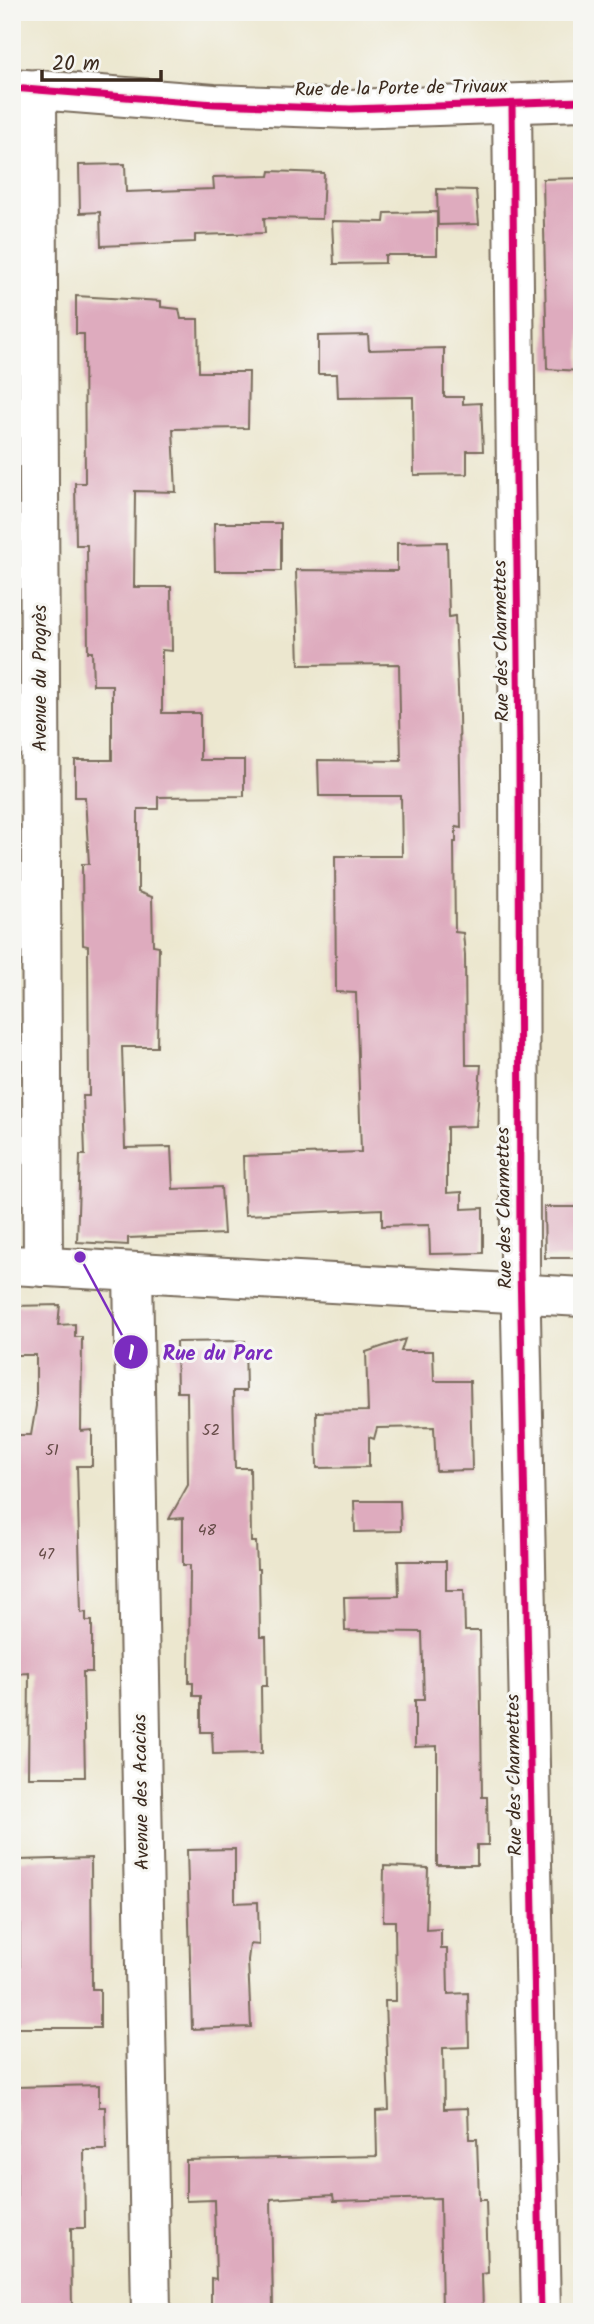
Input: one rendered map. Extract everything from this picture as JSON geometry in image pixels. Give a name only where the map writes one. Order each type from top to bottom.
[{"type":"street","name":"Rue de la Porte de Trivaux","points":[[24,88],[214,104],[350,109],[582,100]]},
{"type":"street","name":"Avenue du Progrès","points":[[24,88],[28,1266]]},
{"type":"street","name":"Rue des Charmettes","points":[[512,104],[522,1292],[541,2312]]},
{"type":"street","points":[[28,1266],[582,1297]]},
{"type":"street","name":"Avenue des Acacias","points":[[133,1272],[151,2312]]},
{"type":"building","points":[[125,164],[126,192],[214,189],[213,177],[269,176],[270,171],[324,173],[322,219],[264,218],[265,233],[195,235],[195,242],[101,246],[100,212],[80,213],[79,165]]},
{"type":"building","points":[[582,178],[580,371],[547,369],[543,179]]},
{"type":"building","points":[[437,189],[476,190],[479,224],[438,225]]},
{"type":"building","points":[[437,212],[437,255],[385,255],[385,263],[334,264],[332,221],[384,222],[385,213]]},
{"type":"building","points":[[76,296],[161,301],[161,307],[179,309],[181,319],[198,319],[199,372],[249,372],[248,428],[173,429],[176,492],[135,491],[134,587],[171,587],[172,651],[162,650],[162,713],[200,713],[200,760],[244,760],[244,796],[158,797],[158,809],[138,809],[138,892],[152,897],[153,945],[159,946],[157,1047],[122,1047],[125,1148],[171,1147],[173,1189],[221,1187],[224,1234],[128,1238],[128,1245],[77,1242],[80,1155],[85,1155],[83,1096],[89,1096],[88,946],[83,945],[82,864],[89,864],[85,797],[75,797],[75,760],[112,760],[112,685],[93,685],[92,652],[88,652],[87,545],[76,545],[75,483],[85,483],[84,334],[76,334]]},
{"type":"building","points":[[368,335],[369,350],[444,348],[444,397],[463,397],[463,404],[481,403],[483,451],[467,451],[467,474],[414,475],[413,397],[338,398],[337,374],[318,374],[318,336]]},
{"type":"building","points":[[214,523],[281,523],[281,571],[215,571]]},
{"type":"building","points":[[447,542],[449,617],[455,616],[459,714],[461,828],[456,827],[454,842],[455,932],[463,933],[465,955],[466,1065],[481,1065],[476,1126],[447,1127],[447,1193],[462,1192],[462,1209],[483,1208],[483,1253],[430,1254],[429,1225],[382,1226],[382,1209],[245,1215],[243,1156],[361,1152],[356,993],[336,992],[335,856],[402,856],[401,796],[319,796],[318,760],[401,761],[399,664],[299,665],[296,570],[397,571],[397,543]]},
{"type":"building","points":[[544,1207],[582,1207],[582,1258],[545,1258]]},
{"type":"building","points":[[60,1305],[58,1325],[75,1324],[75,1337],[82,1337],[81,1431],[92,1430],[92,1466],[77,1466],[81,1613],[86,1612],[86,1621],[92,1621],[92,1672],[83,1672],[85,1777],[28,1777],[29,1673],[12,1674],[12,1435],[31,1435],[36,1406],[36,1355],[12,1355],[12,1306]]},
{"type":"building","points":[[405,1339],[401,1351],[433,1351],[434,1381],[470,1381],[472,1470],[436,1471],[434,1427],[377,1428],[374,1439],[369,1437],[369,1467],[317,1468],[316,1412],[368,1411],[366,1352]]},
{"type":"building","points":[[245,1341],[246,1391],[233,1391],[235,1468],[250,1468],[251,1542],[256,1542],[259,1569],[260,1637],[266,1637],[267,1686],[261,1686],[262,1753],[213,1754],[212,1732],[201,1732],[201,1696],[193,1696],[193,1683],[189,1683],[190,1565],[183,1565],[183,1518],[169,1519],[188,1485],[187,1392],[177,1392],[176,1342]]},
{"type":"building","points":[[354,1501],[400,1501],[401,1531],[355,1532]]},
{"type":"building","points":[[398,1561],[446,1561],[446,1590],[464,1590],[465,1631],[480,1631],[482,1797],[487,1797],[488,1845],[477,1845],[477,1865],[437,1865],[437,1746],[415,1747],[415,1700],[424,1700],[422,1632],[345,1631],[344,1597],[399,1596]]},
{"type":"building","points":[[235,1849],[235,1903],[258,1902],[259,1945],[250,1944],[248,1960],[251,2027],[192,2029],[187,1850]]},
{"type":"building","points":[[91,1858],[92,1989],[100,1989],[100,2028],[12,2028],[12,1986],[20,1986],[19,1860]]},
{"type":"building","points":[[384,1866],[428,1868],[426,1930],[441,1929],[441,1949],[447,1949],[448,1994],[468,1993],[469,2047],[443,2048],[444,2109],[468,2108],[469,2139],[477,2139],[479,2200],[486,2200],[488,2273],[482,2274],[483,2312],[442,2312],[440,2198],[334,2201],[333,2195],[271,2199],[273,2307],[267,2307],[267,2312],[211,2312],[211,2278],[216,2279],[214,2200],[186,2201],[186,2160],[377,2156],[376,2111],[389,2110],[385,2001],[396,2001],[395,1921],[383,1921]]},
{"type":"building","points":[[99,2085],[99,2107],[105,2107],[106,2150],[84,2150],[85,2228],[71,2228],[72,2312],[12,2312],[12,2230],[17,2230],[16,2087]]},
{"type":"cycle path","points":[[12,88],[214,104],[350,109],[582,101]]},
{"type":"cycle path","points":[[512,104],[519,755],[520,1266],[541,2312]]},
{"type":"place","name":"Rue du Parc","points":[[80,1257]]}]
